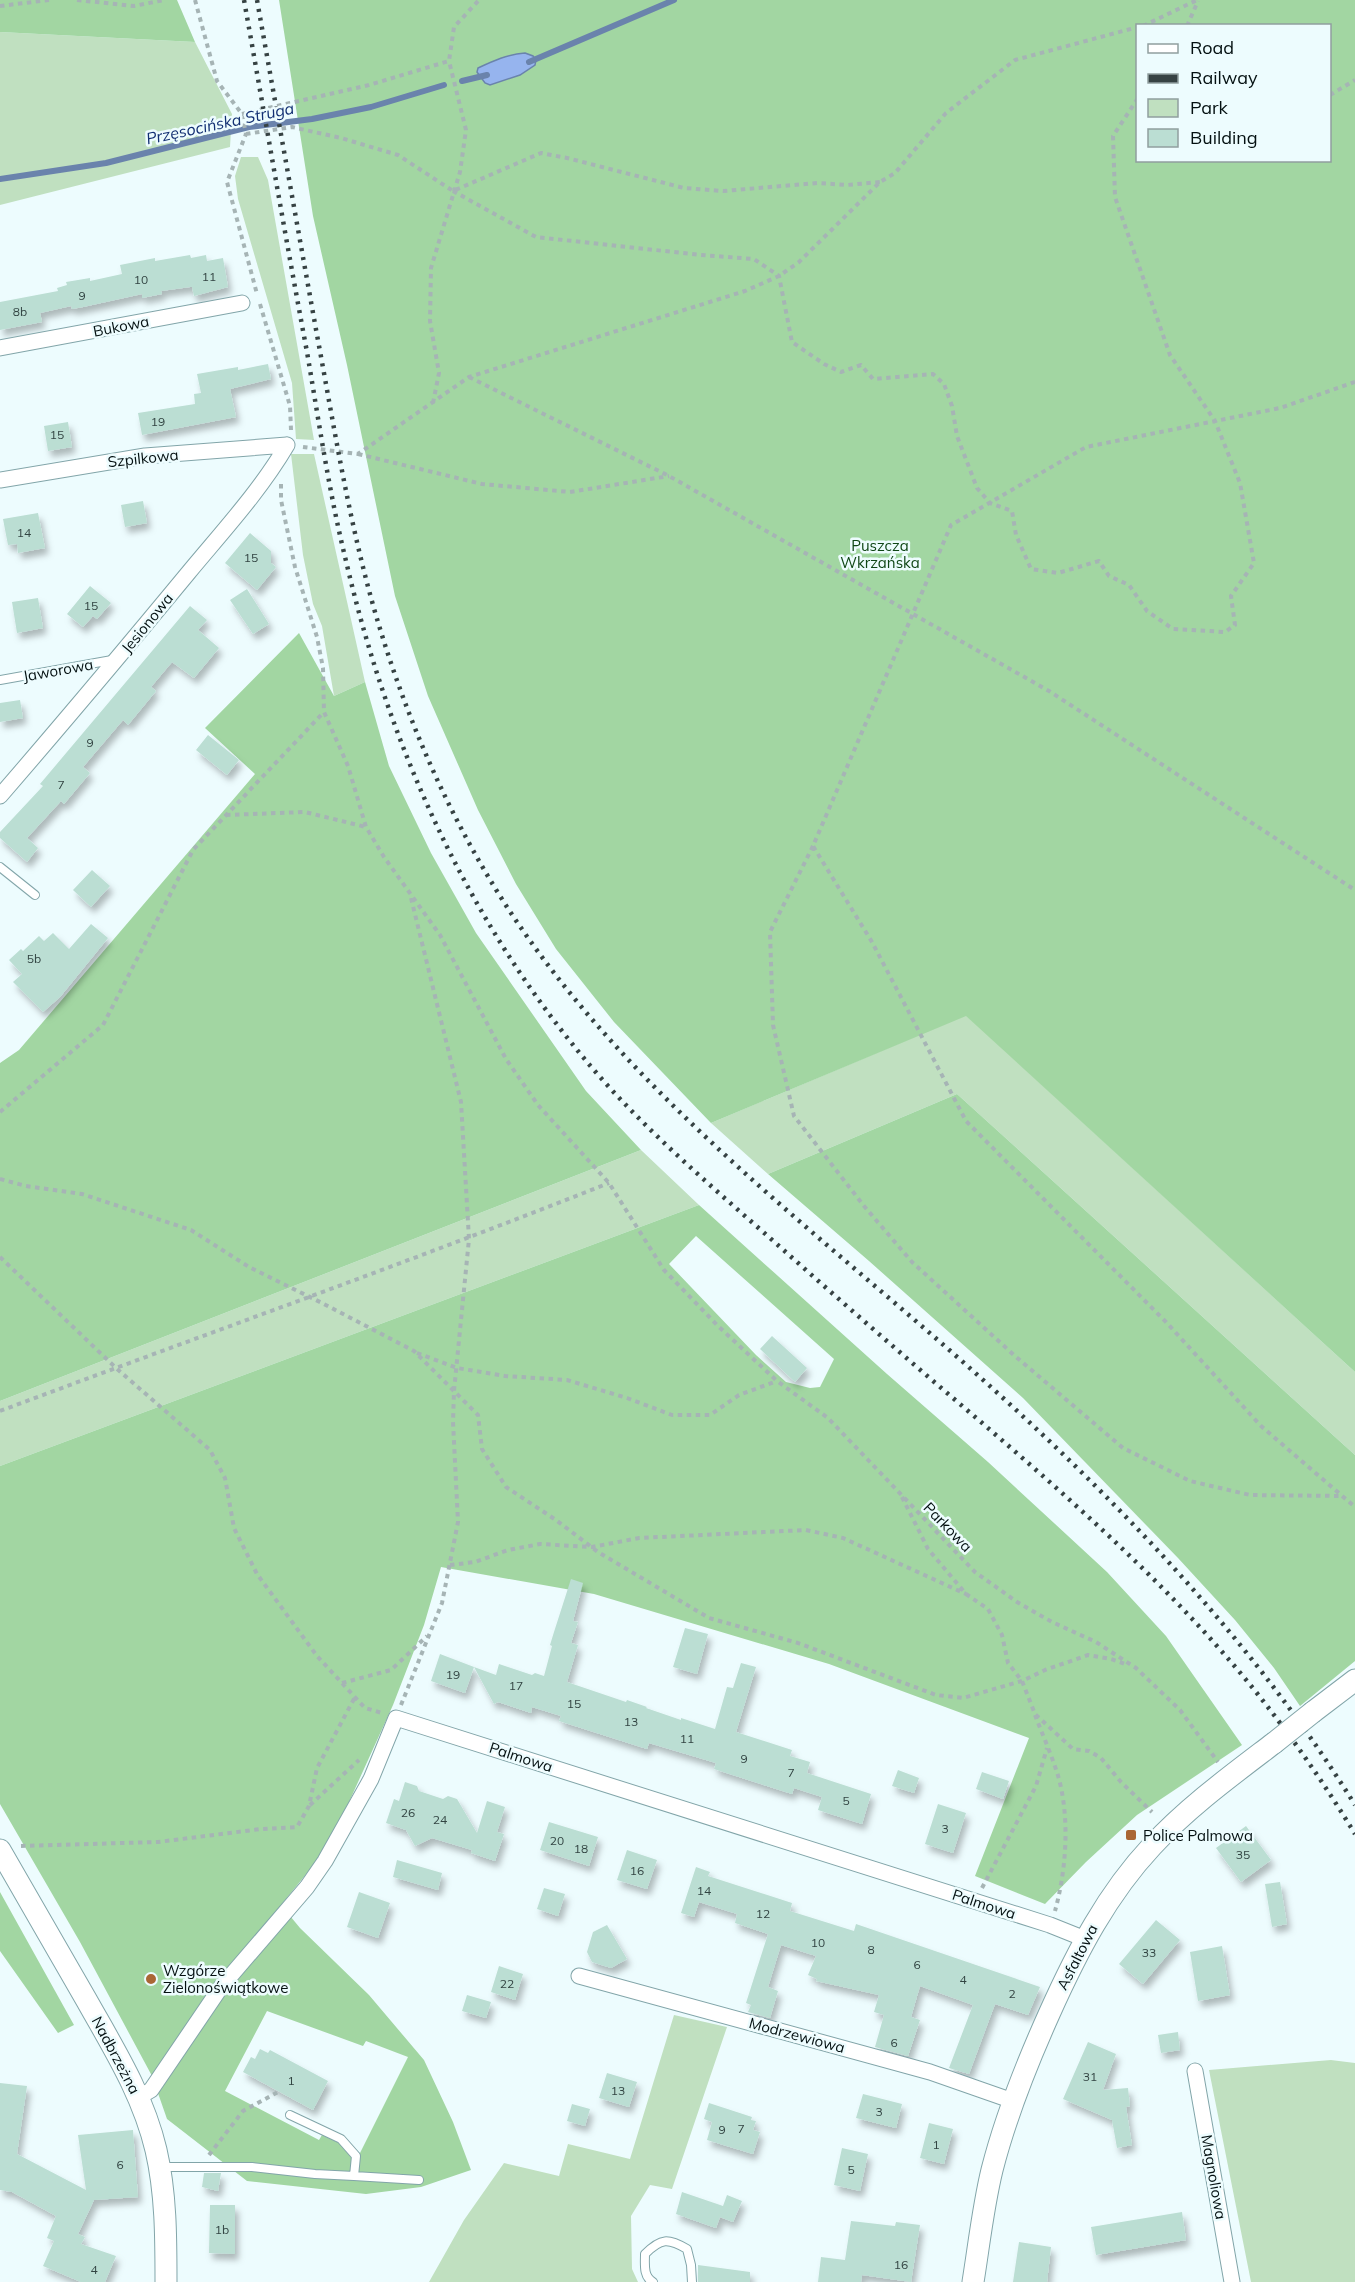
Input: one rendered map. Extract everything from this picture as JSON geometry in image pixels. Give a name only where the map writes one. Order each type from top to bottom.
[{"type":"street","name":"Bukowa","points":[[0,348],[242,303]]},
{"type":"street","name":"Szpilkowa","points":[[0,480],[145,456],[288,445]]},
{"type":"street","name":"Jesionowa","points":[[0,796],[249,499],[288,445]]},
{"type":"street","name":"Asfaltowa","points":[[973,2282],[992,2172],[1013,2101],[1039,2036],[1085,1939],[1111,1897],[1152,1846],[1230,1776],[1355,1680]]},
{"type":"street","name":"Palmowa","points":[[396,1718],[1050,1925],[1085,1939]]},
{"type":"street","points":[[139,2097],[151,2090],[221,1987],[307,1887],[325,1861],[368,1784],[396,1718]]},
{"type":"street","name":"Nadbrzeżna","points":[[6,1848],[139,2097],[159,2168],[165,2210],[166,2282]]},
{"type":"street","name":"Modrzewiowa","points":[[579,1976],[930,2072],[1013,2101]]},
{"type":"street","name":"Magnoliowa","points":[[1195,2071],[1232,2282]]},
{"type":"lane","name":"Jaworowa","points":[[0,680],[117,659]]},
{"type":"lane","points":[[0,867],[35,895]]},
{"type":"lane","points":[[290,2115],[341,2139],[356,2156],[354,2176]]},
{"type":"lane","points":[[159,2168],[252,2167],[315,2174],[419,2180]]},
{"type":"lane","points":[[653,2282],[649,2280],[645,2270],[645,2254],[663,2241],[676,2243],[687,2249],[692,2282]]},
{"type":"path","points":[[0,6],[49,0]]},
{"type":"path","points":[[77,0],[134,6],[164,0]]},
{"type":"path","points":[[195,0],[217,81],[242,114],[245,132],[227,182],[290,406],[292,426],[288,445],[358,454],[482,484],[570,492],[669,476]]},
{"type":"path","points":[[433,403],[439,373],[430,321],[431,268],[460,172],[465,130],[449,61],[454,27],[479,0]]},
{"type":"path","points":[[1152,24],[1198,0]]},
{"type":"path","points":[[1188,24],[1198,0]]},
{"type":"path","points":[[358,454],[469,377],[745,291],[779,276],[798,262],[880,182],[895,173],[946,113],[1015,60],[1136,27]]},
{"type":"path","points":[[242,114],[369,85],[449,61]]},
{"type":"path","points":[[1331,94],[1355,80]]},
{"type":"path","points":[[245,132],[292,127],[398,154],[453,191],[536,237],[754,259],[779,276],[792,342],[824,364],[841,372],[861,364],[873,379],[933,374],[944,384],[952,406],[957,436],[977,488],[990,503],[1011,511],[1016,534],[1031,569],[1058,573],[1099,561],[1109,576],[1129,585],[1147,611],[1173,628],[1225,632],[1235,625],[1231,596],[1254,563],[1240,483],[1215,421],[1170,355],[1115,197],[1113,136],[1136,100]]},
{"type":"path","points":[[453,191],[541,153],[694,188],[723,191],[818,183],[847,185],[880,182]]},
{"type":"path","points":[[469,377],[669,476],[1049,691],[1355,890]]},
{"type":"path","points":[[1343,1496],[1250,1495],[1190,1481],[1123,1448],[1015,1356],[912,1262],[864,1206],[794,1116],[773,1025],[770,932],[813,846],[951,525],[1086,447],[1280,408],[1355,382]]},
{"type":"path","points":[[0,1112],[103,1025],[194,850],[324,712],[323,669],[317,636],[295,567],[281,500],[281,481]]},
{"type":"path","name":"Parkowa","points":[[324,712],[348,766],[366,827],[440,935],[506,1059],[538,1105],[609,1183],[664,1270],[718,1326],[777,1381],[828,1418],[975,1572],[1017,1602],[1052,1622],[1096,1642],[1136,1668],[1180,1710],[1230,1776]]},
{"type":"path","points":[[226,815],[304,812],[366,827]]},
{"type":"path","points":[[813,846],[872,942],[966,1121],[1166,1322],[1262,1426],[1355,1507]]},
{"type":"path","points":[[0,1257],[116,1368],[210,1450],[225,1478],[234,1528],[257,1575],[317,1656],[365,1708],[396,1718],[442,1603],[458,1522],[453,1422],[454,1390],[469,1239],[461,1102],[410,894]]},
{"type":"path","points":[[0,1179],[26,1186],[82,1194],[191,1230],[249,1267],[414,1351],[457,1368],[505,1376],[567,1380],[627,1398],[672,1415],[710,1415],[739,1395],[777,1381]]},
{"type":"path","points":[[0,1411],[312,1298],[609,1183]]},
{"type":"path","points":[[414,1351],[478,1415],[482,1449],[506,1487],[592,1547],[709,1618],[798,1643],[936,1695],[963,1698],[1022,1681],[1045,1670],[1088,1655],[1111,1659],[1136,1668]]},
{"type":"path","points":[[900,1494],[928,1549],[966,1594]]},
{"type":"path","points":[[450,1565],[475,1562],[508,1550],[540,1545],[592,1547],[639,1538],[806,1530],[843,1538],[966,1594],[988,1609],[1002,1635],[1008,1663],[1022,1681],[1059,1780],[1065,1819],[1061,1888],[1055,1912]]},
{"type":"path","points":[[342,1683],[391,1670],[430,1634]]},
{"type":"path","points":[[309,1806],[316,1768],[355,1697]]},
{"type":"path","points":[[1035,1714],[1073,1749],[1089,1750],[1101,1758],[1121,1782],[1152,1812]]},
{"type":"path","points":[[982,1889],[1036,1786],[1047,1747]]},
{"type":"path","points":[[6,1848],[158,1842],[261,1829],[297,1827],[309,1806],[366,1754]]},
{"type":"path","points":[[200,2168],[243,2111],[278,2091]]},
{"type":"green space","points":[[0,0],[177,0],[195,42],[0,32]]},
{"type":"green space","name":"Puszcza Wkrzańska","points":[[279,0],[1355,0],[1355,1372],[966,1016],[711,1123],[614,1022],[556,949],[516,884],[478,810],[428,696],[395,596],[347,365],[313,216]]},
{"type":"green space","points":[[0,32],[195,42],[232,114],[230,147],[0,205]]},
{"type":"green space","points":[[241,157],[258,157],[268,180],[314,440],[296,439],[292,383],[238,199],[235,176]]},
{"type":"green space","points":[[291,454],[314,454],[365,682],[334,696],[322,626],[313,604],[303,555]]},
{"type":"green space","points":[[299,633],[334,696],[365,682],[389,766],[431,853],[476,933],[586,1091],[641,1150],[0,1401],[0,1063],[19,1050],[255,774],[205,728]]},
{"type":"green space","points":[[966,1015],[1355,1372],[1355,1455],[957,1094],[768,1174],[711,1123]]},
{"type":"green space","points":[[957,1094],[1355,1455],[1355,1661],[1300,1706],[1274,1668],[1235,1620],[1023,1398],[768,1174]]},
{"type":"green space","points":[[641,1150],[699,1205],[0,1466],[0,1401]]},
{"type":"green space","points":[[699,1205],[988,1462],[1107,1572],[1166,1636],[1242,1745],[1137,1815],[1045,1904],[975,1876],[1029,1738],[829,1664],[594,1594],[441,1567],[424,1625],[393,1705],[329,1846],[281,1905],[300,1928],[369,1995],[424,2060],[453,2122],[471,2170],[421,2187],[366,2194],[247,2181],[167,2119],[152,2076],[80,1942],[0,1804],[0,1466]],"holes":[[[696,1236],[834,1359],[820,1387],[810,1388],[786,1382],[756,1355],[669,1264]],[[267,2011],[363,2046],[366,2041],[408,2057],[360,2153],[322,2135],[319,2140],[225,2091]]]},
{"type":"green space","points":[[0,1892],[74,2025],[58,2033],[0,1951]]},
{"type":"green space","points":[[674,2015],[727,2027],[672,2189],[650,2185],[631,2216],[632,2269],[638,2282],[429,2282],[464,2220],[504,2163],[559,2176],[568,2144],[630,2159]]},
{"type":"green space","points":[[1331,2060],[1355,2063],[1355,2282],[1251,2282],[1209,2070]]},
{"type":"water","points":[[525,53],[533,56],[536,60],[535,65],[520,75],[490,85],[485,83],[477,72],[478,68],[495,60]]},
{"type":"building","points":[[190,255],[191,258],[206,255],[207,261],[223,258],[228,287],[194,296],[192,287],[190,287],[161,291],[162,294],[142,298],[142,294],[72,309],[71,306],[40,313],[42,322],[0,330],[0,302],[58,291],[57,288],[67,285],[66,282],[90,278],[90,281],[122,274],[120,265],[155,258],[155,261]]},
{"type":"building","points":[[268,364],[271,379],[230,389],[236,417],[142,435],[138,413],[195,404],[194,394],[201,393],[197,374]]},
{"type":"building","points":[[68,422],[72,447],[48,451],[44,426]]},
{"type":"building","points":[[143,501],[147,523],[125,527],[121,505]]},
{"type":"building","points":[[38,513],[45,548],[18,553],[17,544],[8,545],[3,519]]},
{"type":"building","points":[[250,533],[271,551],[271,563],[276,567],[257,590],[225,563]]},
{"type":"building","points":[[90,586],[111,603],[97,619],[93,616],[83,627],[67,614]]},
{"type":"building","points":[[247,589],[269,624],[253,634],[230,600]]},
{"type":"building","points":[[38,598],[43,628],[17,633],[12,602]]},
{"type":"building","points":[[190,606],[207,620],[198,630],[219,648],[194,678],[172,662],[151,687],[156,691],[128,725],[123,720],[83,767],[90,773],[64,804],[61,801],[27,838],[38,848],[27,862],[0,838],[0,832],[43,786],[40,784]]},
{"type":"building","points":[[20,700],[23,718],[0,722],[0,703]]},
{"type":"building","points":[[208,735],[239,760],[227,775],[196,750]]},
{"type":"building","points":[[92,870],[110,886],[91,907],[73,890]]},
{"type":"building","points":[[91,924],[108,938],[60,997],[43,1012],[13,982],[22,974],[9,960],[39,936],[44,941],[53,933],[69,949]]},
{"type":"building","points":[[772,1336],[807,1368],[795,1382],[760,1349]]},
{"type":"building","points":[[571,1579],[583,1583],[573,1621],[578,1622],[571,1643],[578,1645],[567,1682],[715,1729],[727,1687],[733,1688],[741,1663],[756,1667],[736,1732],[792,1750],[790,1756],[810,1762],[807,1773],[871,1794],[862,1824],[818,1810],[822,1797],[794,1788],[792,1794],[714,1769],[716,1763],[649,1743],[647,1749],[559,1721],[561,1716],[532,1707],[531,1713],[498,1702],[494,1704],[474,1667],[496,1675],[499,1664],[532,1675],[535,1673],[544,1676],[552,1646],[550,1645]]},
{"type":"building","points":[[685,1628],[708,1634],[697,1674],[673,1667]]},
{"type":"building","points":[[440,1654],[474,1667],[465,1693],[431,1681]]},
{"type":"building","points":[[898,1770],[919,1778],[914,1793],[892,1786]]},
{"type":"building","points":[[982,1772],[1009,1781],[1003,1799],[976,1789]]},
{"type":"building","points":[[405,1782],[417,1786],[419,1791],[443,1799],[448,1796],[457,1799],[477,1833],[487,1801],[505,1807],[497,1832],[504,1834],[495,1861],[471,1853],[472,1850],[432,1838],[415,1846],[406,1830],[386,1823],[394,1799],[399,1801]]},
{"type":"building","points":[[938,1804],[966,1813],[953,1853],[925,1844]]},
{"type":"building","points":[[549,1822],[598,1837],[589,1866],[540,1850]]},
{"type":"building","points":[[1246,1826],[1271,1860],[1241,1882],[1216,1848]]},
{"type":"building","points":[[627,1850],[657,1860],[647,1889],[617,1880]]},
{"type":"building","points":[[397,1860],[442,1873],[438,1890],[393,1877]]},
{"type":"building","points":[[696,1867],[710,1872],[708,1876],[792,1903],[790,1911],[854,1931],[856,1924],[1040,1987],[1028,2015],[995,2004],[969,2074],[949,2068],[973,2005],[920,1986],[911,2017],[920,2020],[908,2056],[875,2047],[884,2015],[874,2012],[879,1995],[816,1981],[817,1979],[808,1975],[816,1956],[781,1945],[768,1987],[778,1991],[770,2018],[748,2012],[751,2005],[746,2003],[768,1934],[735,1923],[737,1914],[699,1902],[694,1917],[681,1913]]},
{"type":"building","points":[[1280,1882],[1287,1924],[1272,1927],[1265,1884]]},
{"type":"building","points":[[544,1888],[565,1894],[558,1916],[537,1909]]},
{"type":"building","points":[[359,1892],[390,1903],[378,1938],[347,1927]]},
{"type":"building","points":[[1156,1920],[1180,1940],[1143,1984],[1119,1964]]},
{"type":"building","points":[[607,1925],[627,1959],[611,1968],[592,1962],[587,1952],[593,1932]]},
{"type":"building","points":[[1222,1946],[1230,1995],[1198,2001],[1190,1952]]},
{"type":"building","points":[[499,1966],[523,1974],[515,2000],[491,1992]]},
{"type":"building","points":[[467,1995],[491,2002],[486,2018],[462,2011]]},
{"type":"building","points":[[1178,2032],[1180,2050],[1161,2053],[1158,2035]]},
{"type":"building","points":[[1088,2042],[1116,2054],[1103,2090],[1128,2088],[1130,2106],[1126,2107],[1132,2145],[1117,2148],[1112,2120],[1063,2099]]},
{"type":"building","points":[[260,2049],[268,2053],[270,2050],[328,2081],[313,2110],[243,2072],[251,2057],[255,2059]]},
{"type":"building","points":[[607,2073],[637,2082],[629,2107],[599,2098]]},
{"type":"building","points":[[0,2083],[27,2086],[17,2154],[86,2190],[78,2135],[133,2130],[138,2197],[94,2200],[78,2234],[85,2237],[81,2244],[116,2256],[105,2282],[81,2282],[43,2266],[54,2241],[47,2238],[56,2216],[12,2192],[0,2190]]},
{"type":"building","points":[[863,2094],[902,2104],[896,2128],[856,2118]]},
{"type":"building","points":[[709,2103],[752,2117],[751,2120],[756,2121],[753,2130],[760,2132],[753,2154],[707,2140],[712,2122],[704,2119]]},
{"type":"building","points":[[572,2104],[590,2109],[585,2126],[567,2121]]},
{"type":"building","points":[[929,2123],[953,2129],[944,2164],[920,2158]]},
{"type":"building","points":[[842,2148],[868,2154],[860,2191],[834,2185]]},
{"type":"building","points":[[204,2173],[221,2173],[218,2191],[202,2187]]},
{"type":"building","points":[[682,2192],[723,2206],[727,2195],[742,2201],[733,2222],[720,2217],[716,2228],[676,2214]]},
{"type":"building","points":[[210,2205],[235,2205],[235,2254],[209,2253]]},
{"type":"building","points":[[1182,2212],[1186,2240],[1096,2255],[1091,2227]]},
{"type":"building","points":[[851,2221],[895,2226],[896,2222],[920,2225],[911,2282],[862,2275],[861,2282],[818,2282],[821,2257],[845,2260]]},
{"type":"building","points":[[1019,2242],[1051,2247],[1047,2282],[1013,2282]]},
{"type":"building","points":[[698,2265],[750,2272],[750,2282],[698,2282]]},
{"type":"waterway","name":"Przęsocińska Struga","points":[[529,62],[674,0]]},
{"type":"waterway","name":"Przęsocińska Struga","points":[[462,81],[487,75]]},
{"type":"waterway","name":"Przęsocińska Struga","points":[[0,179],[106,163],[249,127],[312,119],[371,107],[444,85]]},
{"type":"railway","points":[[244,0],[329,483],[364,631],[386,701],[441,835],[512,961],[554,1020],[600,1077],[664,1143],[1053,1485],[1189,1616],[1252,1687],[1280,1723],[1319,1777],[1355,1834]]},
{"type":"railway","points":[[257,0],[342,471],[373,605],[397,681],[426,755],[479,862],[546,963],[597,1025],[652,1085],[770,1196],[1011,1405],[1120,1510],[1221,1622],[1269,1681],[1314,1742],[1355,1805]]},
{"type":"place","name":"Police Palmowa","points":[[1131,1835]]},
{"type":"place","name":"Wzgórze Zielonoświątkowe","points":[[151,1979]]}]
